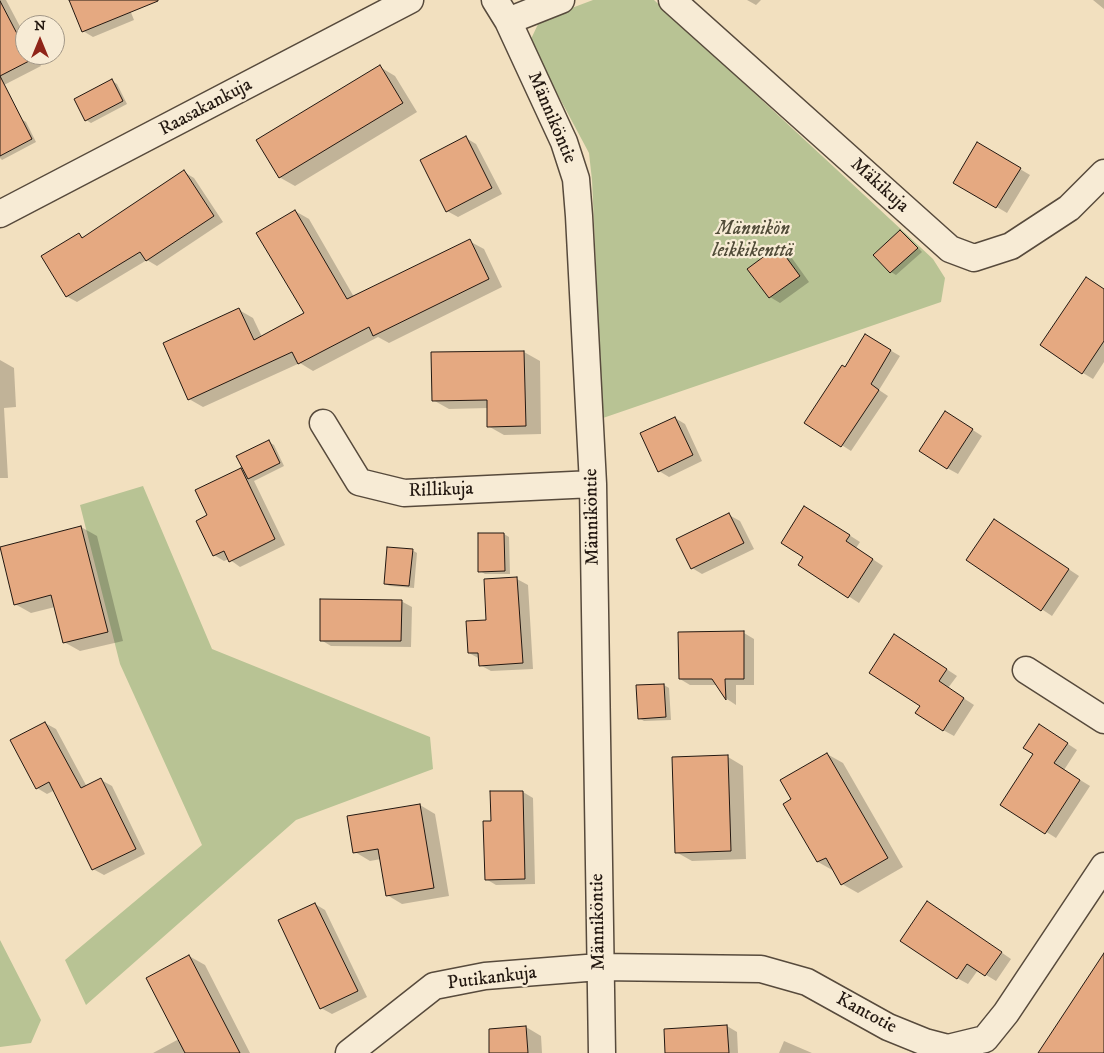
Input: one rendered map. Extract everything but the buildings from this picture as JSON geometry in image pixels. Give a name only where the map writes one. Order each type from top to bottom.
[{"type":"street","name":"Raasakankuja","points":[[0,214],[410,0]]},
{"type":"street","points":[[502,10],[560,0]]},
{"type":"street","name":"Mäkikuja","points":[[672,0],[950,249],[974,258],[1011,246],[1069,208],[1104,173]]},
{"type":"street","name":"Männiköntie","points":[[502,10],[564,142],[576,179],[593,484],[599,967],[602,1053]]},
{"type":"street","name":"Rillikuja","points":[[323,423],[360,482],[404,493],[593,484]]},
{"type":"street","points":[[1026,670],[1104,720]]},
{"type":"street","name":"Kantotie","points":[[599,967],[761,969],[807,982],[888,1027],[925,1042],[948,1048],[985,1039],[1006,1013],[1104,866]]},
{"type":"street","name":"Putikankuja","points":[[349,1053],[434,986],[485,976],[599,967]]},
{"type":"green space","name":"Männikön leikkikenttä","points":[[593,0],[654,0],[933,259],[945,278],[941,302],[603,418],[592,180],[589,153],[536,54],[531,39],[540,20]]},
{"type":"green space","points":[[143,486],[212,649],[430,737],[433,769],[296,820],[86,1005],[65,960],[202,845],[120,664],[80,505]]},
{"type":"green space","points":[[0,940],[41,1020],[31,1043],[0,1047]]}]
